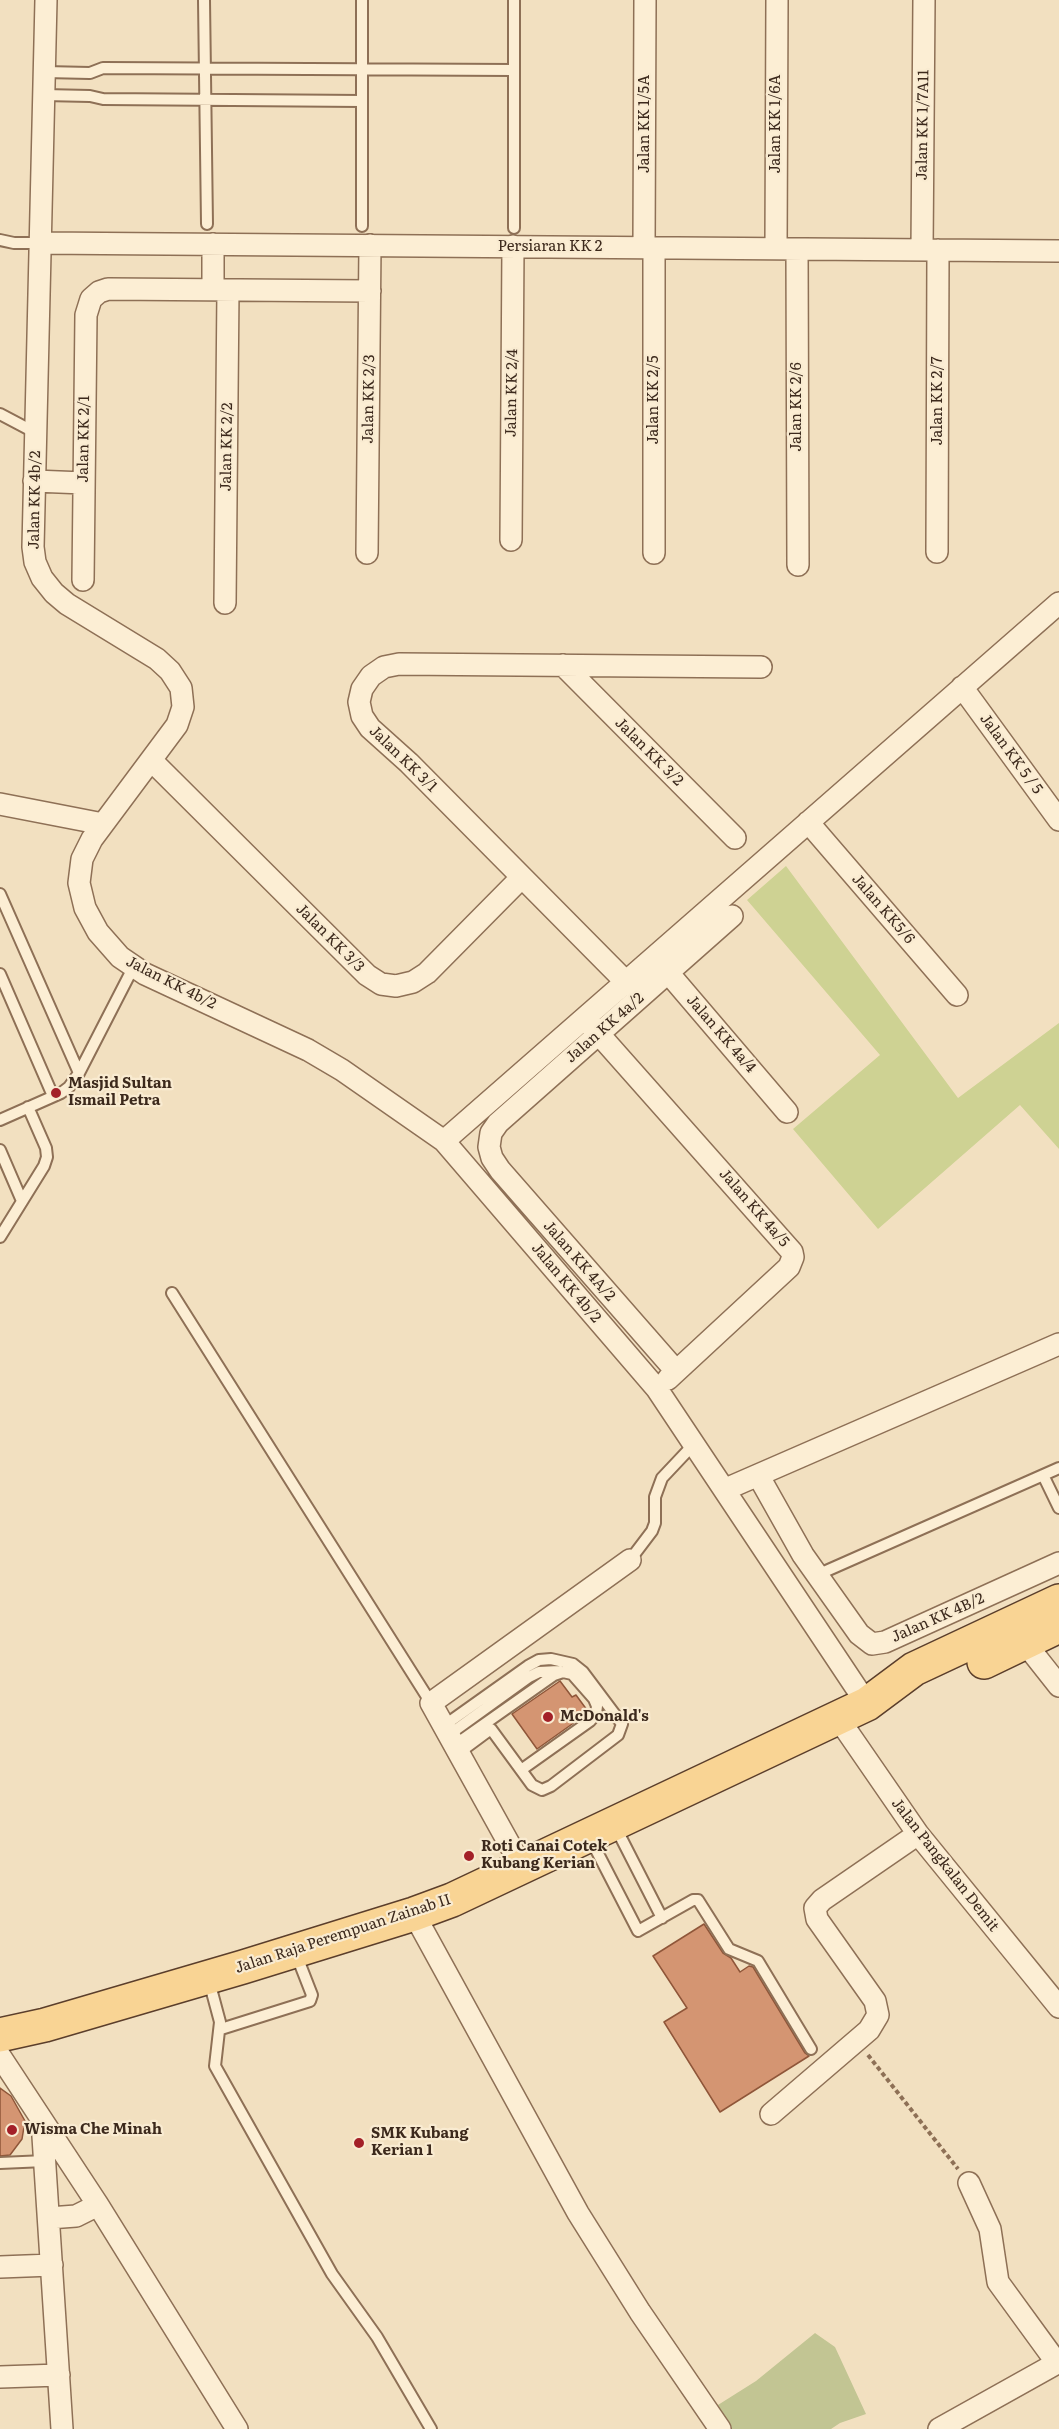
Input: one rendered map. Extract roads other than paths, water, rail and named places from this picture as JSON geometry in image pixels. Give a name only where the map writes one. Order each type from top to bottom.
[{"type":"main road","name":"Jalan Raja Perempuan Zainab II","points":[[0,2035],[45,2025],[295,1951],[452,1900],[867,1704],[914,1669],[1059,1601]]},
{"type":"main road","name":"Jalan Raja Perempuan Zainab II","points":[[867,1704],[924,1690],[1059,1626]]},
{"type":"street","name":"Jalan KK 4b/2","points":[[46,0],[34,482],[33,547],[35,562],[42,578],[54,593],[157,659],[170,671],[181,688],[183,707],[177,725],[92,839],[82,859],[79,883],[85,908],[98,932],[120,957],[145,974],[308,1050],[342,1070],[449,1146],[657,1389],[726,1489],[867,1704]]},
{"type":"street","name":"Jalan KK 1/5A","points":[[645,0],[649,248]]},
{"type":"street","name":"Jalan KK 1/6A","points":[[776,248],[777,0]]},
{"type":"street","name":"Jalan KK 1/7A11","points":[[924,0],[930,250]]},
{"type":"street","name":"Persiaran KK 2","points":[[40,243],[210,234],[514,237],[649,248],[1059,251]]},
{"type":"street","name":"Jalan KK 2/2","points":[[210,234],[221,290],[225,603]]},
{"type":"street","name":"Jalan KK 2/3","points":[[366,236],[370,291],[368,553]]},
{"type":"street","name":"Jalan KK 2/4","points":[[511,540],[514,237]]},
{"type":"street","name":"Jalan KK 2/5","points":[[649,248],[654,553]]},
{"type":"street","name":"Jalan KK 2/6","points":[[797,249],[798,565]]},
{"type":"street","name":"Jalan KK 2/7","points":[[930,250],[937,552]]},
{"type":"street","name":"Jalan KK 2/1","points":[[83,580],[86,315],[91,299],[99,292],[108,290],[221,290]]},
{"type":"street","points":[[221,290],[370,291]]},
{"type":"street","points":[[34,482],[84,483]]},
{"type":"street","points":[[449,1146],[592,1026],[626,982],[662,965],[808,822],[1059,603]]},
{"type":"street","name":"Jalan KK 3/1","points":[[626,982],[409,764],[370,728],[362,716],[359,702],[362,689],[370,676],[384,667],[399,664],[760,667]]},
{"type":"street","name":"Jalan KK 3/2","points":[[563,665],[735,838]]},
{"type":"street","name":"Jalan KK 5 / 5","points":[[962,687],[1059,820]]},
{"type":"street","name":"Jalan KK 3/3","points":[[151,760],[367,975],[381,984],[396,986],[413,982],[427,973],[522,878]]},
{"type":"street","points":[[0,804],[103,824]]},
{"type":"street","name":"Jalan KK5/6","points":[[808,822],[957,996]]},
{"type":"street","name":"Jalan KK 4a/2","points":[[489,1147],[491,1133],[498,1123],[592,1026],[662,965],[732,916]]},
{"type":"street","name":"Jalan KK 4a/4","points":[[662,965],[787,1112]]},
{"type":"street","name":"Jalan KK 4a/5","points":[[592,1026],[792,1252],[792,1263],[789,1267],[657,1389]]},
{"type":"street","points":[[449,1146],[489,1147]]},
{"type":"street","name":"Jalan KK 4A/2","points":[[489,1147],[492,1158],[500,1170],[676,1371]]},
{"type":"street","points":[[726,1489],[1059,1344]]},
{"type":"street","name":"Jalan KK 4B/2","points":[[758,1475],[802,1555],[859,1634],[872,1644],[878,1645],[1059,1563]]},
{"type":"street","points":[[522,1867],[431,1703],[630,1560]]},
{"type":"street","points":[[1024,1642],[1059,1686]]},
{"type":"street","name":"Jalan Pangkalan Demit","points":[[838,1718],[918,1834],[1059,2007]]},
{"type":"street","points":[[771,2114],[857,2040],[875,2023],[878,2015],[875,2001],[817,1919],[815,1908],[822,1900],[918,1834]]},
{"type":"street","points":[[414,1914],[578,2213],[640,2312],[720,2429]]},
{"type":"street","points":[[0,2056],[98,2205],[237,2429]]},
{"type":"street","points":[[42,2121],[62,2429]]},
{"type":"street","points":[[939,2429],[1058,2362],[998,2282],[990,2229],[969,2183]]},
{"type":"street","points":[[49,2218],[75,2216],[98,2205]]},
{"type":"street","points":[[0,2267],[52,2265]]},
{"type":"street","points":[[0,2378],[59,2375]]},
{"type":"lane","points":[[204,0],[210,234]]},
{"type":"lane","points":[[362,0],[366,236]]},
{"type":"lane","points":[[514,0],[514,237]]},
{"type":"lane","points":[[45,72],[90,73],[104,68],[514,70]]},
{"type":"lane","points":[[90,73],[90,96]]},
{"type":"lane","points":[[44,95],[90,96],[103,99],[362,101]]},
{"type":"lane","points":[[0,240],[14,243],[40,243]]},
{"type":"lane","points":[[0,414],[36,433]]},
{"type":"lane","points":[[0,894],[79,1073]]},
{"type":"lane","points":[[0,1120],[69,1087],[79,1073],[134,966]]},
{"type":"lane","points":[[0,974],[53,1096]]},
{"type":"lane","points":[[0,1236],[44,1166],[47,1157],[46,1148],[28,1107]]},
{"type":"lane","points":[[0,1150],[22,1201]]},
{"type":"lane","points":[[172,1293],[431,1703]]},
{"type":"lane","points":[[630,1560],[652,1531],[655,1523],[655,1497],[662,1478],[695,1443]]},
{"type":"lane","points":[[817,1575],[1059,1468]]},
{"type":"lane","points":[[1043,1475],[1059,1508]]},
{"type":"lane","points":[[452,1739],[476,1709],[528,1666],[539,1660],[551,1659],[573,1664],[583,1672],[620,1719],[622,1727],[618,1735],[551,1786],[542,1790],[537,1788],[521,1770],[476,1709]]},
{"type":"lane","points":[[476,1709],[534,1674],[558,1671],[576,1676],[594,1699],[597,1706],[596,1714],[591,1721],[521,1770]]},
{"type":"lane","points":[[452,1739],[489,1726],[554,1675],[568,1672]]},
{"type":"lane","points":[[601,1829],[662,1918]]},
{"type":"lane","points":[[601,1829],[638,1931],[693,1900],[698,1900],[729,1949],[758,1961],[811,2049]]},
{"type":"lane","points":[[221,2029],[310,2001],[312,1995],[295,1951]]},
{"type":"lane","points":[[207,1977],[221,2029],[214,2058],[215,2066],[332,2274],[377,2337],[431,2429]]},
{"type":"lane","points":[[0,2163],[45,2161]]},
{"type":"place","name":"Masjid Sultan Ismail Petra","points":[[56,1093]]},
{"type":"place","name":"McDonald's","points":[[548,1717]]},
{"type":"place","name":"Roti Canai Cotek Kubang Kerian","points":[[469,1856]]},
{"type":"place","name":"Wisma Che Minah","points":[[12,2130]]},
{"type":"place","name":"SMK Kubang Kerian 1","points":[[359,2143]]}]
